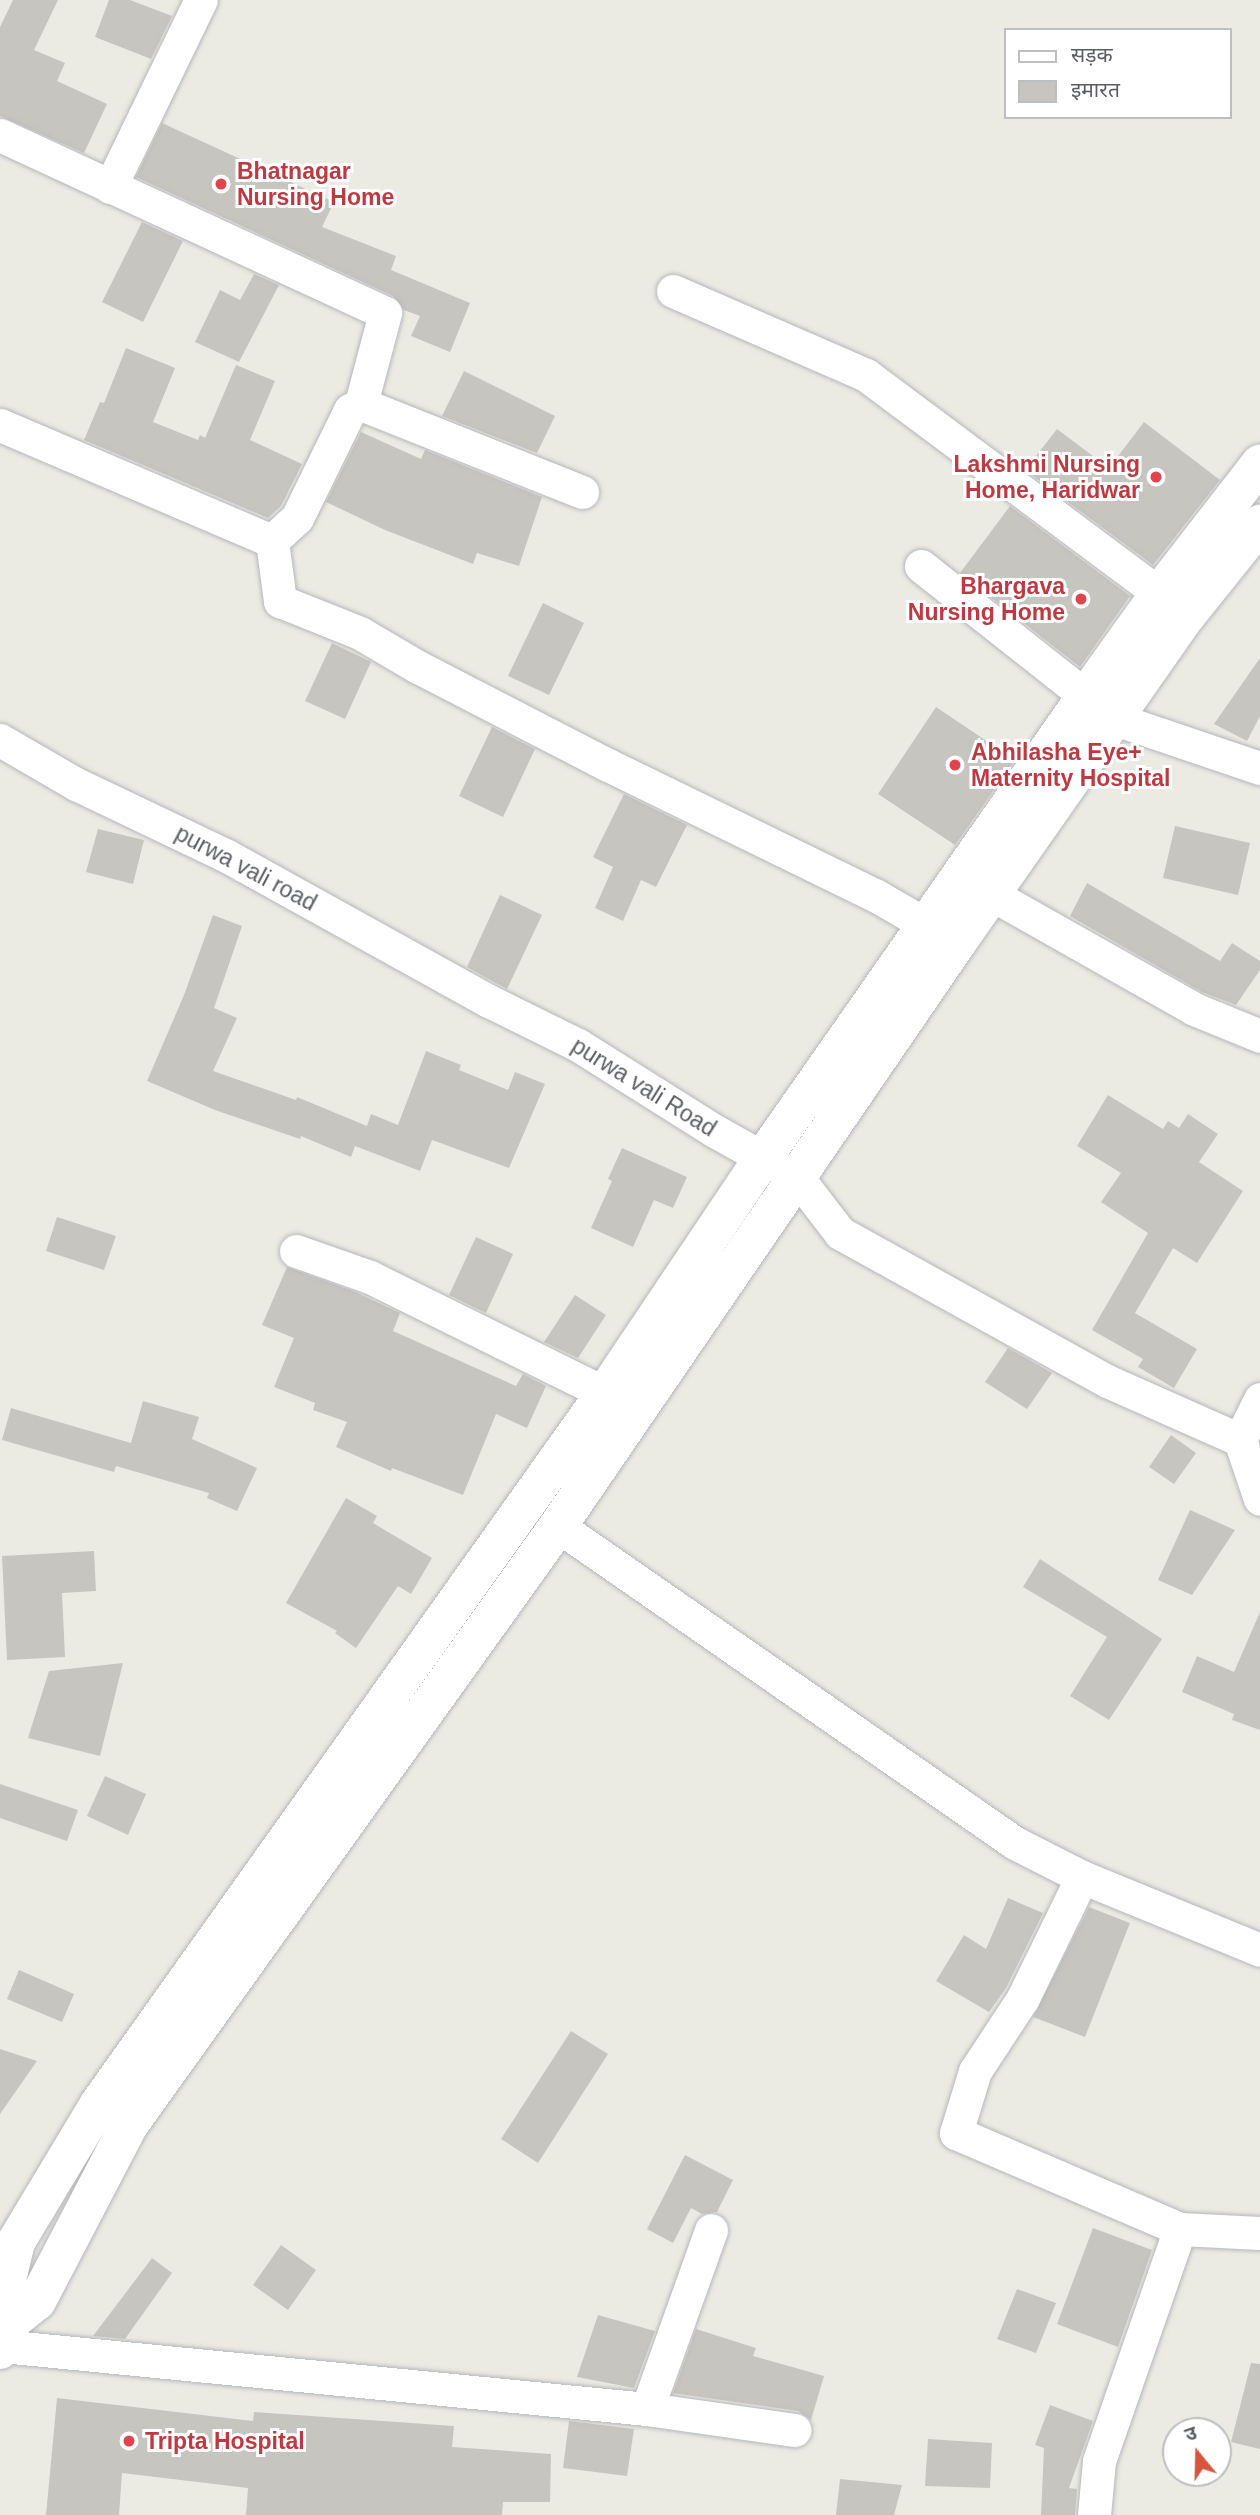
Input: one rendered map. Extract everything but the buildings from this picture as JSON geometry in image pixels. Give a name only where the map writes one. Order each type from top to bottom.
[{"type":"main road","points":[[5,2339],[37,2301],[130,2125],[558,1526],[622,1401],[764,1158],[942,934],[1173,605],[1260,464]]},
{"type":"main road","points":[[1173,605],[1260,524]]},
{"type":"main road","points":[[5,2339],[6,2284],[16,2242],[99,2104],[622,1401],[797,1177],[942,934],[991,894],[1100,707]]},
{"type":"street","points":[[110,187],[201,0]]},
{"type":"street","points":[[0,135],[385,313],[361,404],[350,410],[297,518],[272,541]]},
{"type":"street","points":[[673,291],[866,375],[1173,605]]},
{"type":"street","points":[[361,404],[582,492]]},
{"type":"street","points":[[0,425],[272,541]]},
{"type":"street","points":[[272,541],[280,601],[360,633],[418,667],[718,821],[875,895],[942,934]]},
{"type":"street","points":[[921,566],[1100,707],[1260,768]]},
{"type":"street","name":"purwa vali road","points":[[0,740],[76,784],[227,856],[489,1001]]},
{"type":"street","points":[[991,894],[1194,1009],[1260,1036]]},
{"type":"street","name":"purwa vali Road","points":[[489,1001],[578,1045],[713,1130],[797,1177]]},
{"type":"street","points":[[797,1177],[840,1233],[1107,1381],[1240,1440]]},
{"type":"street","points":[[296,1251],[370,1278],[622,1401]]},
{"type":"street","points":[[1260,1399],[1240,1440],[1260,1499]]},
{"type":"street","points":[[558,1526],[1015,1843],[1082,1877],[1260,1950]]},
{"type":"street","points":[[1082,1877],[1023,1998],[975,2071],[956,2133],[1180,2229],[1260,2233]]},
{"type":"street","points":[[1094,2515],[1099,2460],[1180,2229]]},
{"type":"street","points":[[647,2409],[711,2230]]},
{"type":"street","points":[[5,2339],[647,2409],[795,2430]]},
{"type":"place","name":"Bhatnagar Nursing Home","points":[[221,184]]},
{"type":"place","name":"Lakshmi Nursing Home, Haridwar","points":[[1156,477]]},
{"type":"place","name":"Bhargava Nursing Home","points":[[1081,599]]},
{"type":"place","name":"Abhilasha Eye+ Maternity Hospital","points":[[955,765]]},
{"type":"place","name":"Tripta Hospital","points":[[129,2441]]}]
